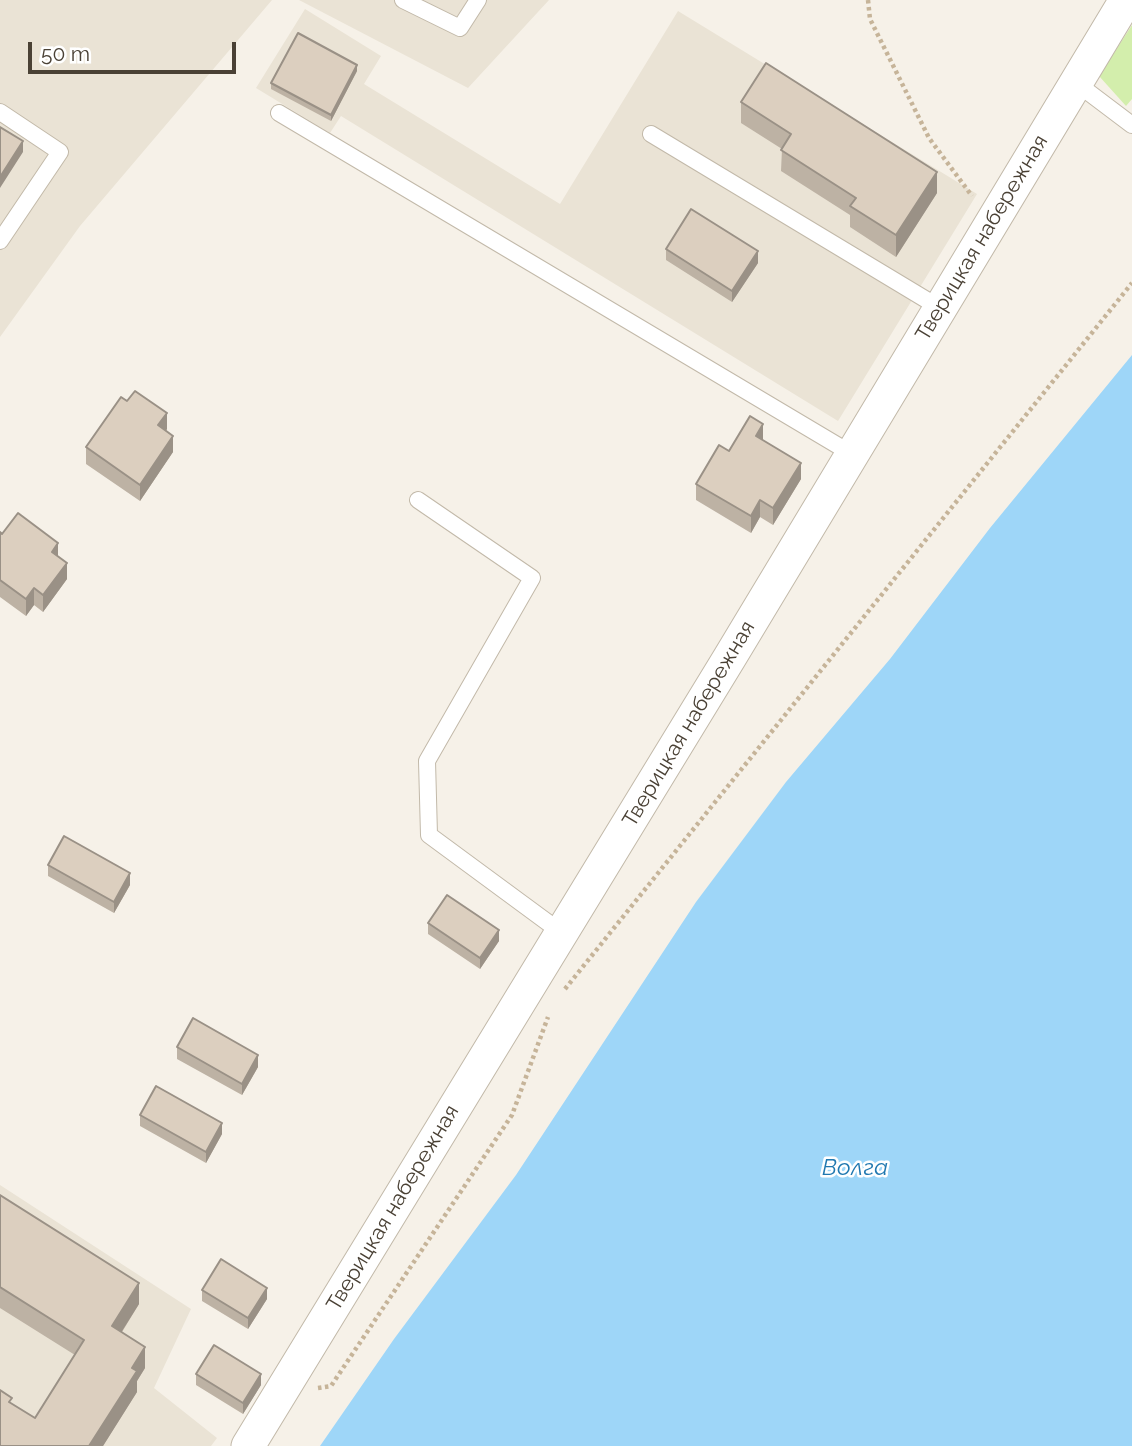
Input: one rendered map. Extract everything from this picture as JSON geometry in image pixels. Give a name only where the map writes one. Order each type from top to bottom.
[{"type":"street","name":"Тверицкая набережная","points":[[248,1446],[562,933],[1126,0]]},
{"type":"lane","points":[[403,0],[460,29],[478,0]]},
{"type":"lane","points":[[1076,82],[1132,125]]},
{"type":"lane","points":[[0,112],[60,152],[0,241]]},
{"type":"lane","points":[[279,113],[852,454]]},
{"type":"lane","points":[[651,134],[940,308]]},
{"type":"lane","points":[[418,500],[532,578],[427,761],[429,835],[562,933]]},
{"type":"path","points":[[868,0],[870,19],[929,138],[991,223]]},
{"type":"path","points":[[561,995],[1132,283]]},
{"type":"path","points":[[278,1396],[331,1386],[512,1115],[552,1006]]},
{"type":"shaded area","points":[[0,0],[272,0],[80,226],[0,337]]},
{"type":"shaded area","points":[[299,0],[549,0],[468,88]]},
{"type":"shaded area","points":[[305,9],[381,56],[364,84],[560,204],[678,11],[977,194],[838,421],[341,116],[330,133],[256,88]]},
{"type":"shaded area","points":[[0,1185],[191,1309],[154,1388],[217,1438],[211,1446],[0,1446]]},
{"type":"green space","points":[[1132,25],[1132,99],[1126,106],[1099,76]]},
{"type":"water","name":"Волга","points":[[1132,355],[1132,1446],[320,1446],[394,1339],[516,1175],[696,902],[786,782],[890,659],[990,528]]},
{"type":"building","points":[[298,33],[357,65],[331,115],[271,83]]},
{"type":"building","points":[[766,63],[937,172],[896,235],[850,206],[856,198],[781,150],[791,134],[741,102]]},
{"type":"building","points":[[0,127],[23,141],[0,177]]},
{"type":"building","points":[[691,209],[758,251],[732,291],[666,249]]},
{"type":"building","points":[[135,391],[167,413],[158,425],[173,436],[140,485],[86,447],[121,397],[127,401]]},
{"type":"building","points":[[750,416],[763,424],[756,436],[801,463],[773,508],[760,500],[751,516],[696,484],[719,445],[729,451]]},
{"type":"building","points":[[18,513],[58,543],[52,552],[67,563],[43,595],[34,588],[26,599],[0,580],[0,532],[2,534]]},
{"type":"building","points":[[64,836],[130,873],[114,902],[48,865]]},
{"type":"building","points":[[447,895],[499,930],[480,958],[428,923]]},
{"type":"building","points":[[193,1018],[258,1055],[242,1084],[177,1047]]},
{"type":"building","points":[[156,1086],[222,1123],[206,1152],[140,1115]]},
{"type":"building","points":[[0,1195],[139,1283],[112,1326],[145,1347],[132,1368],[137,1371],[89,1446],[0,1446],[0,1390],[12,1398],[9,1402],[35,1418],[84,1340],[0,1287]]},
{"type":"building","points":[[221,1259],[267,1288],[248,1318],[202,1290]]},
{"type":"building","points":[[214,1345],[261,1374],[243,1403],[196,1374]]}]
